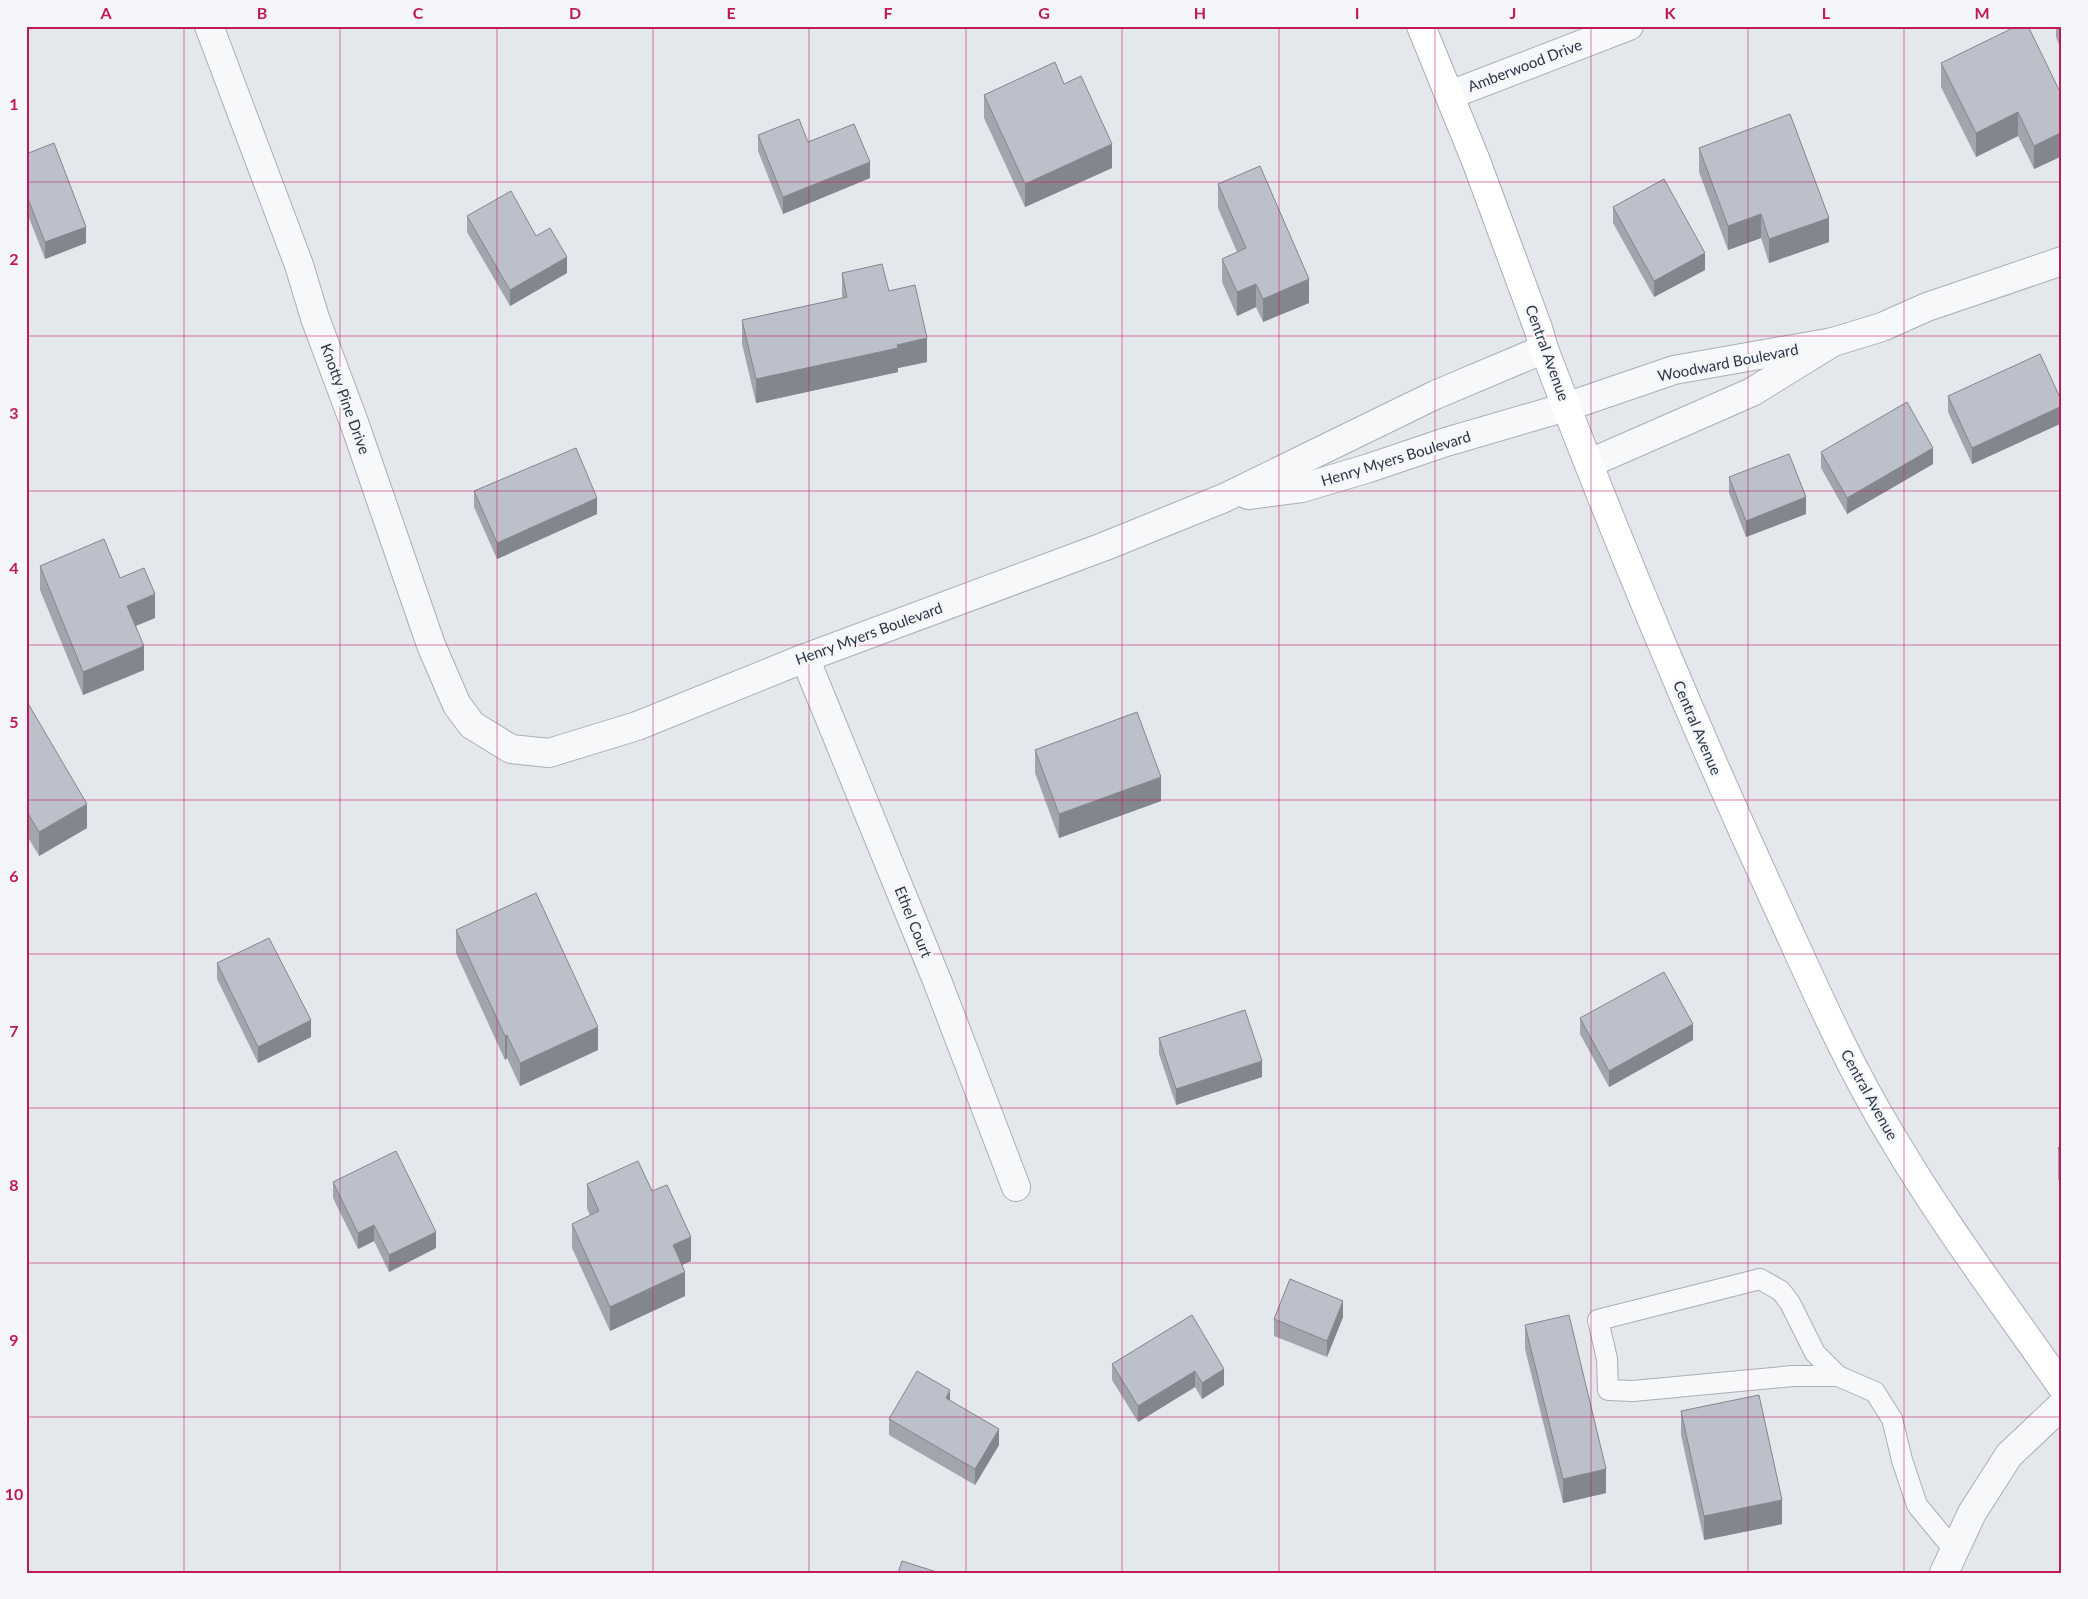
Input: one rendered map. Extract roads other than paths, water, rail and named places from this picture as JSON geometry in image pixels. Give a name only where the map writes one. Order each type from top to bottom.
[{"type":"street","name":"Knotty Pine Drive","points":[[209,26],[299,265],[315,318],[356,426],[431,645],[457,705],[472,725],[511,749]]},
{"type":"street","name":"Central Avenue","points":[[1421,26],[1450,94],[1566,407],[1590,463],[1652,624],[1735,816],[1826,1014],[1891,1136],[1928,1193],[2062,1387]]},
{"type":"street","name":"Amberwood Drive","points":[[1450,94],[1629,26]]},
{"type":"street","name":"Woodward Boulevard","points":[[1566,407],[1674,370],[1835,341],[1882,327],[1927,307],[2062,261]]},
{"type":"street","name":"Woodward Boulevard","points":[[1590,463],[1752,392],[1835,341]]},
{"type":"street","name":"Henry Myers Boulevard","points":[[511,749],[549,753],[628,728],[805,658],[1103,547],[1224,498],[1435,395],[1544,349]]},
{"type":"street","name":"Henry Myers Boulevard","points":[[1224,498],[1302,488],[1370,468],[1446,442],[1566,407]]},
{"type":"street","name":"Ethel Court","points":[[805,658],[938,983],[1016,1187]]},
{"type":"street","points":[[1949,1562],[1972,1513],[2009,1455],[2062,1406]]},
{"type":"lane","points":[[1838,1376],[1793,1376],[1633,1391],[1608,1390],[1607,1359],[1598,1320],[1760,1279],[1781,1291],[1790,1303],[1815,1353],[1838,1376],[1875,1392],[1892,1419],[1902,1460],[1918,1506],[1949,1562]]}]
